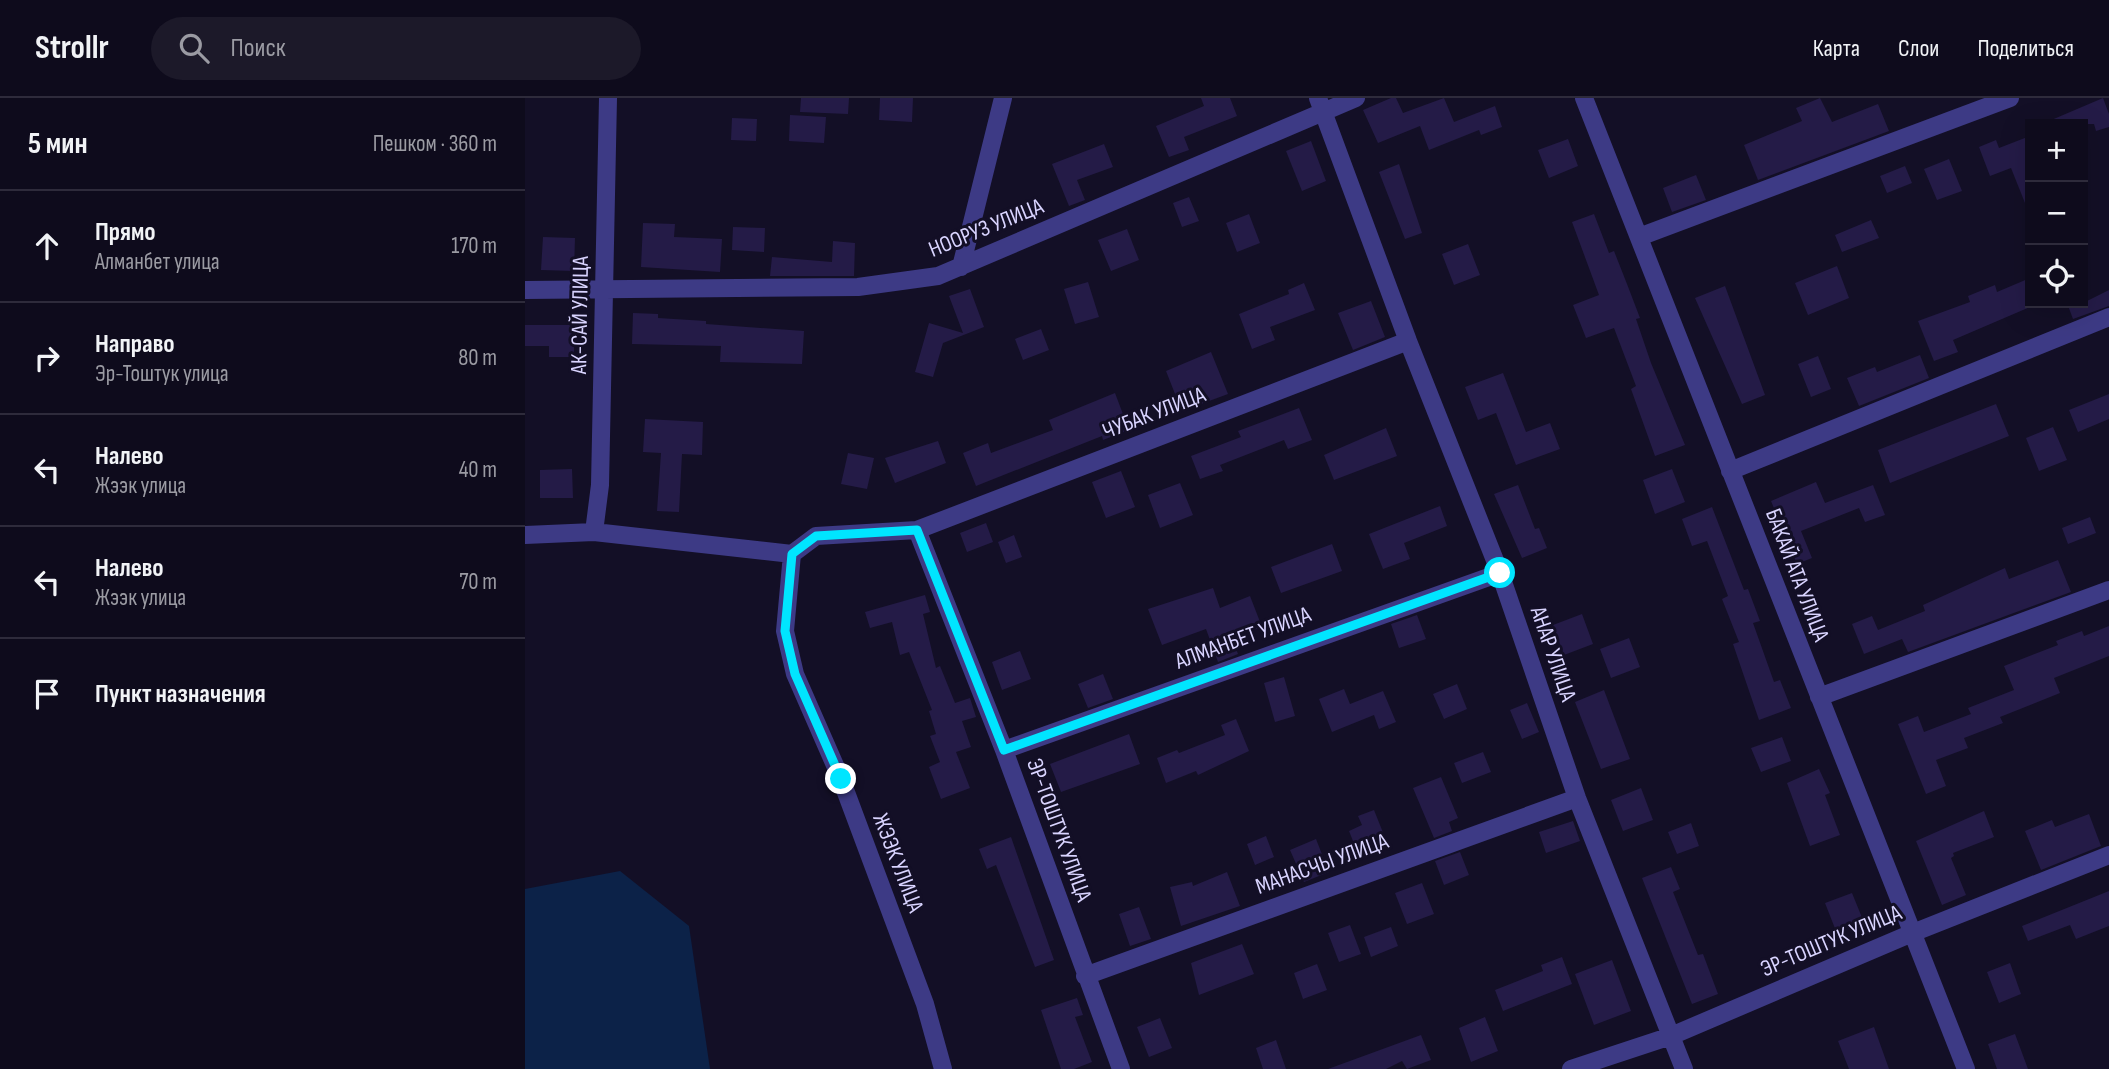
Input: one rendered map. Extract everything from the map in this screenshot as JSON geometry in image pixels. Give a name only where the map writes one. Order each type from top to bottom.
[{"type":"street","name":"АК-САЙ УЛИЦА","points":[[594,532],[600,485],[608,98]]},
{"type":"street","points":[[961,267],[1003,98]]},
{"type":"street","name":"НООРУЗ УЛИЦА","points":[[525,290],[859,287],[937,276],[1320,105],[1356,98]]},
{"type":"street","name":"БАКАЙ АТА УЛИЦА","points":[[1584,98],[1910,934],[1966,1069]]},
{"type":"street","points":[[1639,237],[2010,98]]},
{"type":"street","name":"АНАР УЛИЦА","points":[[1320,105],[1408,341],[1500,573],[1577,798],[1684,1069]]},
{"type":"street","points":[[1730,471],[2109,317]]},
{"type":"street","name":"ЧУБАК УЛИЦА","points":[[917,530],[1408,341]]},
{"type":"street","points":[[525,534],[594,532],[792,554],[816,536],[917,530]]},
{"type":"street","name":"ЭР-ТОШТУК УЛИЦА","points":[[917,530],[1004,750],[1121,1069]]},
{"type":"street","name":"ЖЭЭК УЛИЦА","points":[[792,554],[785,631],[795,674],[841,779],[916,979],[943,1069]]},
{"type":"street","name":"АЛМАНБЕТ УЛИЦА","points":[[1004,750],[1500,573]]},
{"type":"street","points":[[1819,697],[2109,590]]},
{"type":"street","name":"МАНАСЧЫ УЛИЦА","points":[[1085,976],[1577,798]]},
{"type":"street","name":"ЭР-ТОШТУК УЛИЦА","points":[[1571,1069],[1671,1036],[1910,934],[2109,855]]},
{"type":"water","points":[[620,871],[689,926],[710,1069],[525,1069],[525,889]]},
{"type":"building","points":[[801,98],[849,98],[848,114],[800,112]]},
{"type":"building","points":[[880,98],[913,98],[912,122],[879,120]]},
{"type":"building","points":[[1201,98],[1230,98],[1237,116],[1184,137],[1189,150],[1169,157],[1156,126],[1204,106]]},
{"type":"building","points":[[1396,98],[1403,113],[1444,98],[1454,122],[1495,106],[1502,127],[1481,135],[1479,130],[1429,150],[1420,126],[1378,143],[1363,110]]},
{"type":"building","points":[[1820,98],[1832,122],[1878,104],[1889,131],[1758,180],[1744,145],[1802,121],[1796,108]]},
{"type":"building","points":[[2103,98],[2109,114],[2109,127],[2096,131],[2094,124],[2088,124],[2088,119],[2054,119]]},
{"type":"building","points":[[790,115],[826,117],[824,143],[789,141]]},
{"type":"building","points":[[732,118],[757,119],[756,141],[731,140]]},
{"type":"building","points":[[2025,138],[2025,203],[2011,168],[1990,176],[1979,147],[1996,140],[1999,148]]},
{"type":"building","points":[[1568,139],[1578,166],[1549,178],[1538,150]]},
{"type":"building","points":[[1311,141],[1326,181],[1302,191],[1286,151]]},
{"type":"building","points":[[1104,144],[1113,167],[1077,180],[1085,200],[1069,206],[1052,164]]},
{"type":"building","points":[[1949,159],[1962,191],[1937,200],[1924,169]]},
{"type":"building","points":[[1399,164],[1422,233],[1405,239],[1379,172]]},
{"type":"building","points":[[1905,166],[1912,183],[1887,193],[1880,176]]},
{"type":"building","points":[[1696,175],[1706,200],[1672,212],[1663,188]]},
{"type":"building","points":[[1189,197],[1199,221],[1182,227],[1173,203]]},
{"type":"building","points":[[1249,214],[1260,243],[1237,252],[1226,223]]},
{"type":"building","points":[[1594,214],[1609,253],[1614,251],[1640,318],[1636,319],[1651,363],[1685,445],[1655,456],[1631,389],[1636,386],[1614,328],[1586,338],[1573,305],[1599,295],[1572,222]]},
{"type":"building","points":[[1871,220],[1879,238],[1842,252],[1835,235]]},
{"type":"building","points":[[643,223],[675,224],[674,237],[722,239],[720,272],[641,267]]},
{"type":"building","points":[[733,227],[765,228],[764,252],[732,250]]},
{"type":"building","points":[[1127,229],[1139,260],[1111,271],[1098,240]]},
{"type":"building","points":[[543,237],[575,238],[574,271],[541,270]]},
{"type":"building","points":[[833,241],[855,243],[854,276],[770,276],[772,257],[832,262]]},
{"type":"building","points":[[1468,244],[1480,275],[1454,285],[1442,254]]},
{"type":"building","points":[[1837,266],[1849,298],[1808,315],[1795,283]]},
{"type":"building","points":[[2025,280],[2025,308],[2028,308],[1953,340],[1958,352],[1934,361],[1918,321],[1970,302],[1968,296],[1995,285],[1997,292]]},
{"type":"building","points":[[1088,282],[1099,317],[1075,324],[1064,289]]},
{"type":"building","points":[[1304,283],[1315,310],[1270,327],[1275,340],[1252,349],[1239,314],[1289,294],[1288,290]]},
{"type":"building","points":[[1725,286],[1765,395],[1742,404],[1695,298]]},
{"type":"building","points":[[970,289],[984,327],[943,343],[933,377],[915,372],[929,323],[963,333],[949,296]]},
{"type":"building","points":[[2109,290],[2109,306],[2073,319],[2069,308],[2088,308],[2088,300]]},
{"type":"building","points":[[1371,301],[1385,337],[1353,350],[1338,313]]},
{"type":"building","points":[[633,313],[658,314],[658,318],[706,321],[706,324],[804,331],[802,364],[720,362],[721,346],[632,344]]},
{"type":"building","points":[[525,325],[574,325],[574,357],[549,357],[549,346],[525,346]]},
{"type":"building","points":[[1041,329],[1049,350],[1023,360],[1015,339]]},
{"type":"building","points":[[1211,352],[1228,394],[1201,404],[1198,397],[1179,404],[1166,371]]},
{"type":"building","points":[[1920,355],[1929,378],[1859,406],[1847,378],[1875,367],[1877,372]]},
{"type":"building","points":[[1818,356],[1831,389],[1811,397],[1798,364]]},
{"type":"building","points":[[1503,373],[1526,432],[1550,423],[1560,449],[1516,465],[1496,413],[1478,420],[1465,387]]},
{"type":"building","points":[[1115,393],[1129,430],[1103,440],[1102,436],[976,486],[963,453],[988,443],[991,453],[1053,430],[1049,420]]},
{"type":"building","points":[[2109,394],[2109,419],[2078,432],[2069,410]]},
{"type":"building","points":[[1996,404],[2009,436],[1890,483],[1878,450]]},
{"type":"building","points":[[1299,408],[1312,440],[1288,449],[1284,440],[1220,465],[1223,471],[1200,479],[1191,456],[1241,437],[1238,431]]},
{"type":"building","points":[[645,419],[703,422],[702,455],[682,454],[679,512],[657,511],[661,453],[643,452]]},
{"type":"building","points":[[2053,427],[2067,460],[2039,471],[2026,438]]},
{"type":"building","points":[[1386,428],[1397,456],[1334,480],[1324,455]]},
{"type":"building","points":[[938,441],[946,463],[895,483],[885,458]]},
{"type":"building","points":[[848,453],[874,458],[867,489],[841,484]]},
{"type":"building","points":[[572,469],[573,498],[540,498],[540,470]]},
{"type":"building","points":[[1672,469],[1685,502],[1655,514],[1643,480]]},
{"type":"building","points":[[1121,471],[1135,507],[1106,518],[1092,482]]},
{"type":"building","points":[[1816,482],[1825,503],[1873,485],[1885,515],[1865,522],[1859,508],[1801,531],[1812,558],[1797,564],[1771,501]]},
{"type":"building","points":[[1180,483],[1193,515],[1160,528],[1148,495]]},
{"type":"building","points":[[1518,485],[1535,529],[1539,528],[1547,548],[1522,558],[1494,494]]},
{"type":"building","points":[[1440,506],[1447,526],[1404,543],[1410,559],[1383,569],[1369,534]]},
{"type":"building","points":[[1712,507],[1744,590],[1748,589],[1760,621],[1753,623],[1774,682],[1780,680],[1791,708],[1759,720],[1733,644],[1739,642],[1722,599],[1728,596],[1707,541],[1692,546],[1682,519]]},
{"type":"building","points":[[2090,517],[2096,533],[2068,544],[2062,528]]},
{"type":"building","points":[[986,523],[993,542],[967,552],[960,533]]},
{"type":"building","points":[[1014,535],[1022,557],[1006,563],[998,542]]},
{"type":"building","points":[[1332,544],[1342,571],[1281,593],[1271,567]]},
{"type":"building","points":[[2058,560],[2071,592],[1908,652],[1902,639],[1864,654],[1852,624],[1872,616],[1878,630],[1925,611],[1923,605],[2005,568],[2009,579]]},
{"type":"building","points":[[1213,588],[1220,608],[1250,596],[1262,627],[1232,638],[1238,654],[1218,662],[1206,629],[1162,645],[1148,609]]},
{"type":"building","points":[[925,595],[930,612],[923,614],[936,668],[940,666],[955,703],[970,698],[976,717],[962,721],[971,747],[956,752],[970,788],[941,799],[929,767],[940,762],[930,736],[936,734],[929,711],[932,710],[909,652],[900,655],[892,622],[870,628],[865,612]]},
{"type":"building","points":[[1582,614],[1593,644],[1564,655],[1553,625]]},
{"type":"building","points":[[1417,615],[1426,639],[1399,648],[1391,624]]},
{"type":"building","points":[[2109,626],[2109,656],[2054,678],[2060,693],[2000,717],[2003,723],[1964,738],[1968,748],[1936,760],[1946,786],[1926,794],[1898,724],[1918,716],[1924,732],[1971,714],[1968,708],[2014,690],[2004,666],[2058,645],[2056,641],[2082,631],[2084,636]]},
{"type":"building","points":[[1629,638],[1640,667],[1611,678],[1600,649]]},
{"type":"building","points":[[1020,651],[1031,679],[1002,690],[992,662]]},
{"type":"building","points":[[1103,674],[1113,699],[1088,708],[1078,684]]},
{"type":"building","points":[[1284,677],[1295,716],[1275,722],[1264,683]]},
{"type":"building","points":[[1457,684],[1467,709],[1444,719],[1433,694]]},
{"type":"building","points":[[1344,689],[1350,704],[1383,691],[1396,722],[1379,729],[1374,715],[1332,732],[1319,699]]},
{"type":"building","points":[[1604,690],[1630,759],[1601,769],[1575,702]]},
{"type":"building","points":[[1527,703],[1539,732],[1522,739],[1510,710]]},
{"type":"building","points":[[1236,719],[1249,751],[1198,775],[1196,771],[1166,783],[1157,758],[1177,750],[1179,753],[1225,735],[1221,725]]},
{"type":"building","points":[[1129,734],[1140,764],[1061,792],[1050,764]]},
{"type":"building","points":[[1782,737],[1791,761],[1761,772],[1751,748]]},
{"type":"building","points":[[1483,752],[1491,772],[1462,783],[1454,763]]},
{"type":"building","points":[[1819,769],[1830,793],[1825,795],[1840,835],[1810,846],[1787,783]]},
{"type":"building","points":[[1441,777],[1458,818],[1449,822],[1452,831],[1434,838],[1413,788]]},
{"type":"building","points":[[1641,788],[1653,820],[1623,831],[1611,800]]},
{"type":"building","points":[[1374,810],[1388,845],[1359,856],[1349,831],[1362,825],[1358,816]]},
{"type":"building","points":[[1984,811],[1994,837],[1953,853],[1951,858],[1966,895],[1942,905],[1916,841]]},
{"type":"building","points":[[2089,814],[2101,846],[2041,870],[2025,831],[2052,820],[2055,827]]},
{"type":"building","points":[[1573,821],[1580,841],[1546,853],[1539,832]]},
{"type":"building","points":[[1691,823],[1699,846],[1677,854],[1668,832]]},
{"type":"building","points":[[1266,836],[1274,857],[1255,865],[1247,844]]},
{"type":"building","points":[[1011,837],[1054,960],[1035,967],[996,865],[987,869],[979,849]]},
{"type":"building","points":[[1316,839],[1329,872],[1304,882],[1290,850]]},
{"type":"building","points":[[1460,852],[1469,875],[1444,885],[1435,861]]},
{"type":"building","points":[[1671,867],[1680,889],[1673,892],[1698,955],[1703,954],[1718,994],[1692,1004],[1642,878]]},
{"type":"building","points":[[1227,872],[1240,906],[1181,926],[1170,887],[1192,882],[1193,886]]},
{"type":"building","points":[[1422,883],[1434,914],[1407,924],[1395,893]]},
{"type":"building","points":[[2109,891],[2109,926],[2076,939],[2070,925],[2028,941],[2022,926]]},
{"type":"building","points":[[1852,893],[1863,920],[1836,931],[1825,903]]},
{"type":"building","points":[[1139,907],[1151,939],[1130,946],[1119,914]]},
{"type":"building","points":[[1350,925],[1361,954],[1339,962],[1328,933]]},
{"type":"building","points":[[1391,927],[1398,946],[1371,957],[1364,937]]},
{"type":"building","points":[[1242,944],[1254,974],[1199,995],[1191,963]]},
{"type":"building","points":[[1562,957],[1572,984],[1503,1011],[1495,990],[1543,971],[1541,965]]},
{"type":"building","points":[[1612,960],[1631,1011],[1594,1025],[1575,974]]},
{"type":"building","points":[[2010,963],[2021,994],[1999,1003],[1987,972]]},
{"type":"building","points":[[1317,964],[1327,990],[1303,999],[1294,973]]},
{"type":"building","points":[[1077,998],[1083,1015],[1075,1017],[1092,1062],[1074,1069],[1061,1069],[1041,1010]]},
{"type":"building","points":[[1485,1017],[1498,1051],[1471,1062],[1459,1028]]},
{"type":"building","points":[[1160,1018],[1172,1048],[1149,1057],[1137,1027]]},
{"type":"building","points":[[1874,1027],[1889,1069],[1849,1069],[1838,1041]]},
{"type":"building","points":[[2015,1034],[2028,1069],[1997,1069],[1988,1044]]},
{"type":"building","points":[[1421,1035],[1431,1060],[1407,1069],[1402,1061],[1386,1069],[1328,1069]]},
{"type":"building","points":[[1276,1040],[1286,1069],[1263,1069],[1256,1048]]},
{"type":"route","points":[[841,779],[795,674],[785,631],[792,554],[816,536],[917,530],[1004,750],[1500,573]]}]
